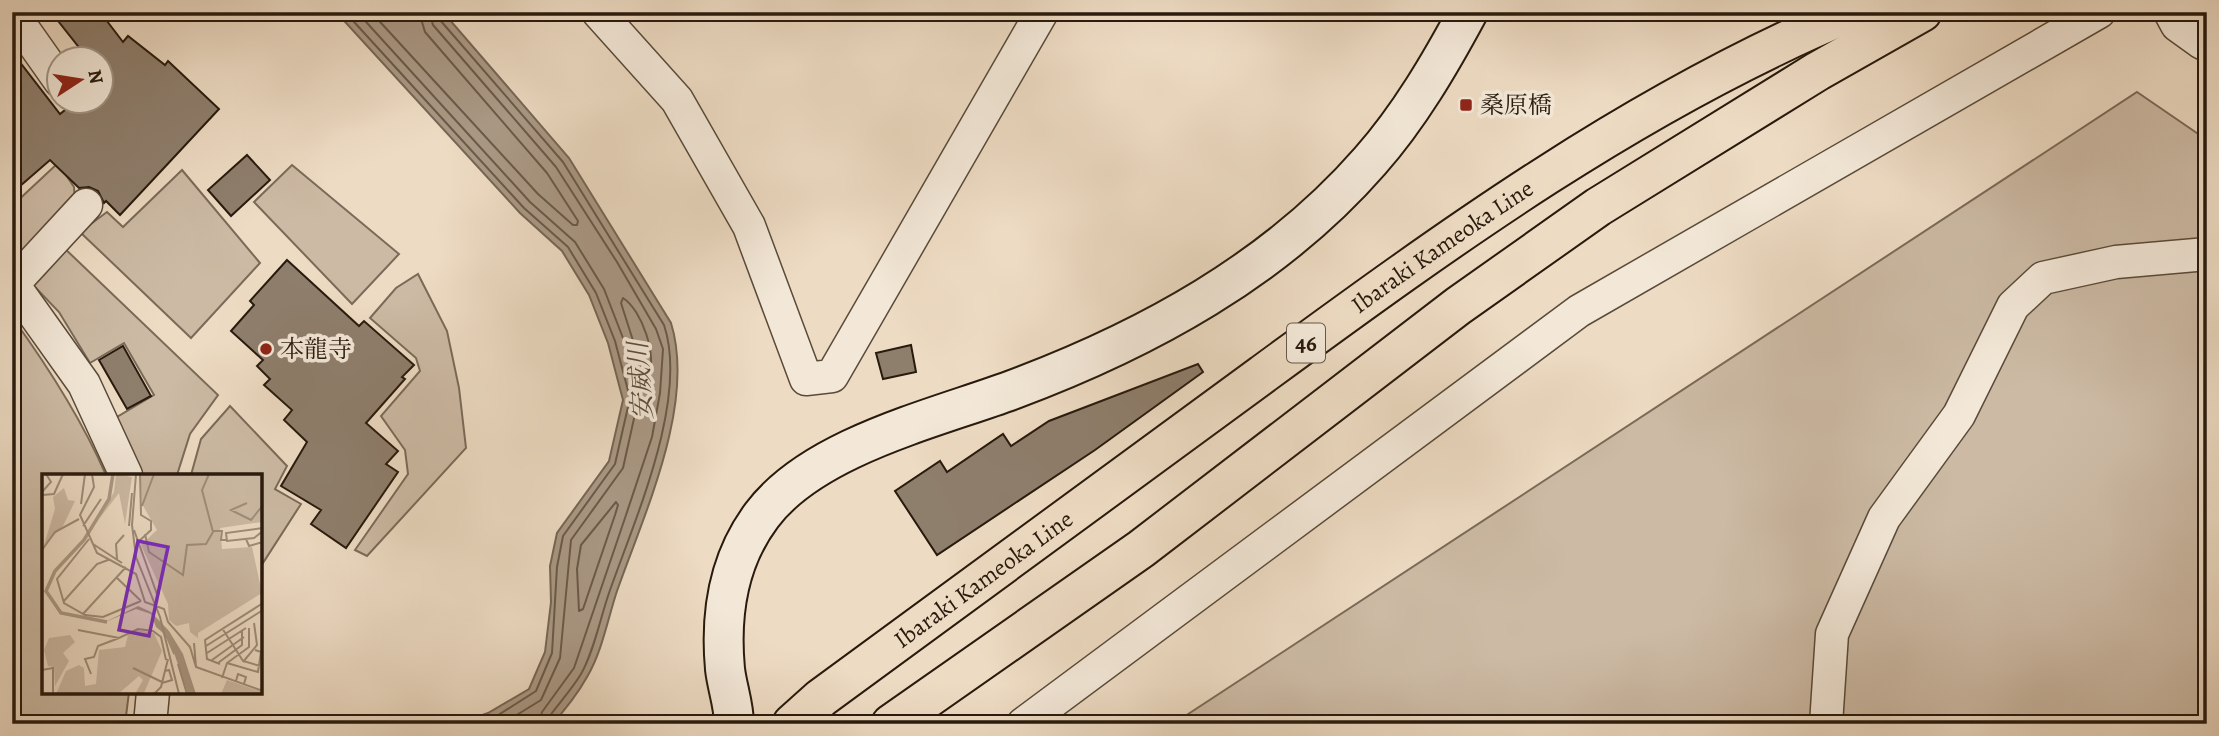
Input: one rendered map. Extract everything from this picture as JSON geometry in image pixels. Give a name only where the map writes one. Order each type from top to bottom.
[{"type":"main road","name":"Ibaraki Kameoka Line","points":[[792,724],[821,698],[1409,267],[1574,156],[1695,87],[1851,12]]},
{"type":"main road","name":"46","points":[[891,724],[1141,549],[1458,306],[1598,207],[1807,77],[1922,12]]},
{"type":"street","points":[[598,12],[677,100],[749,226],[806,379],[832,376],[1042,12]]},
{"type":"street","points":[[734,724],[723,621],[729,584],[734,565],[751,532],[787,487],[833,457],[1069,368],[1178,314],[1232,281],[1292,238],[1372,160],[1409,111],[1468,12]]},
{"type":"street","points":[[1023,724],[1578,311],[2099,12]]},
{"type":"street","points":[[2170,12],[2176,25],[2207,42]]},
{"type":"street","points":[[12,13],[46,61]]},
{"type":"street","points":[[86,205],[13,284],[84,384],[126,474]]},
{"type":"street","points":[[1826,724],[1832,634],[1878,529],[1959,415],[2013,306],[2043,278],[2116,262],[2207,254]]},
{"type":"street","points":[[150,724],[153,694]]},
{"type":"shaded area","points":[[2137,92],[2207,140],[2207,724],[1173,724]]},
{"type":"shaded area","points":[[58,163],[74,187],[75,203],[12,262],[12,206]]},
{"type":"shaded area","points":[[292,165],[399,254],[352,304],[254,202]]},
{"type":"shaded area","points":[[182,170],[260,263],[191,338],[80,232],[107,212],[123,227]]},
{"type":"shaded area","points":[[60,244],[218,395],[190,434],[177,474],[138,474],[117,417],[154,395],[124,343],[90,363],[59,312],[33,285]]},
{"type":"shaded area","points":[[418,274],[447,331],[459,388],[466,448],[367,556],[355,550],[408,474],[405,450],[381,416],[420,371],[416,358],[370,318],[396,288]]},
{"type":"shaded area","points":[[12,317],[64,394],[106,474],[42,474],[42,694],[129,694],[125,724],[12,724]]},
{"type":"shaded area","points":[[230,406],[287,466],[275,489],[301,504],[262,564],[262,474],[191,474],[201,439]]},
{"type":"water","name":"安威川","points":[[336,12],[443,12],[569,158],[671,323],[677,355],[677,388],[664,458],[617,591],[597,657],[580,689],[552,724],[457,724],[488,713],[529,689],[545,652],[551,602],[550,566],[557,533],[609,461],[623,400],[608,343],[589,295],[562,251],[520,213]]},
{"type":"building","points":[[51,12],[100,12],[123,42],[128,36],[165,65],[168,61],[219,109],[120,215],[106,201],[104,203],[98,191],[89,187],[79,188],[50,160],[12,193],[12,52],[46,96],[46,116],[116,116],[116,46],[78,46]]},
{"type":"building","points":[[247,155],[270,180],[231,216],[208,190]]},
{"type":"building","points":[[287,260],[359,326],[364,321],[414,365],[366,423],[398,451],[386,464],[398,472],[346,548],[311,524],[321,510],[281,486],[307,442],[284,420],[292,410],[264,385],[270,379],[257,366],[263,360],[231,331],[254,305],[250,301]]},
{"type":"building","points":[[911,345],[916,372],[883,379],[876,353]]},
{"type":"building","points":[[123,346],[151,396],[127,409],[99,360]]},
{"type":"building","points":[[1198,364],[1203,372],[1095,450],[937,555],[895,491],[940,461],[947,472],[1003,434],[1011,446],[1049,421]]},
{"type":"place","name":"桑原橋","points":[[1466,105]]},
{"type":"place","name":"本龍寺","points":[[266,349]]}]
